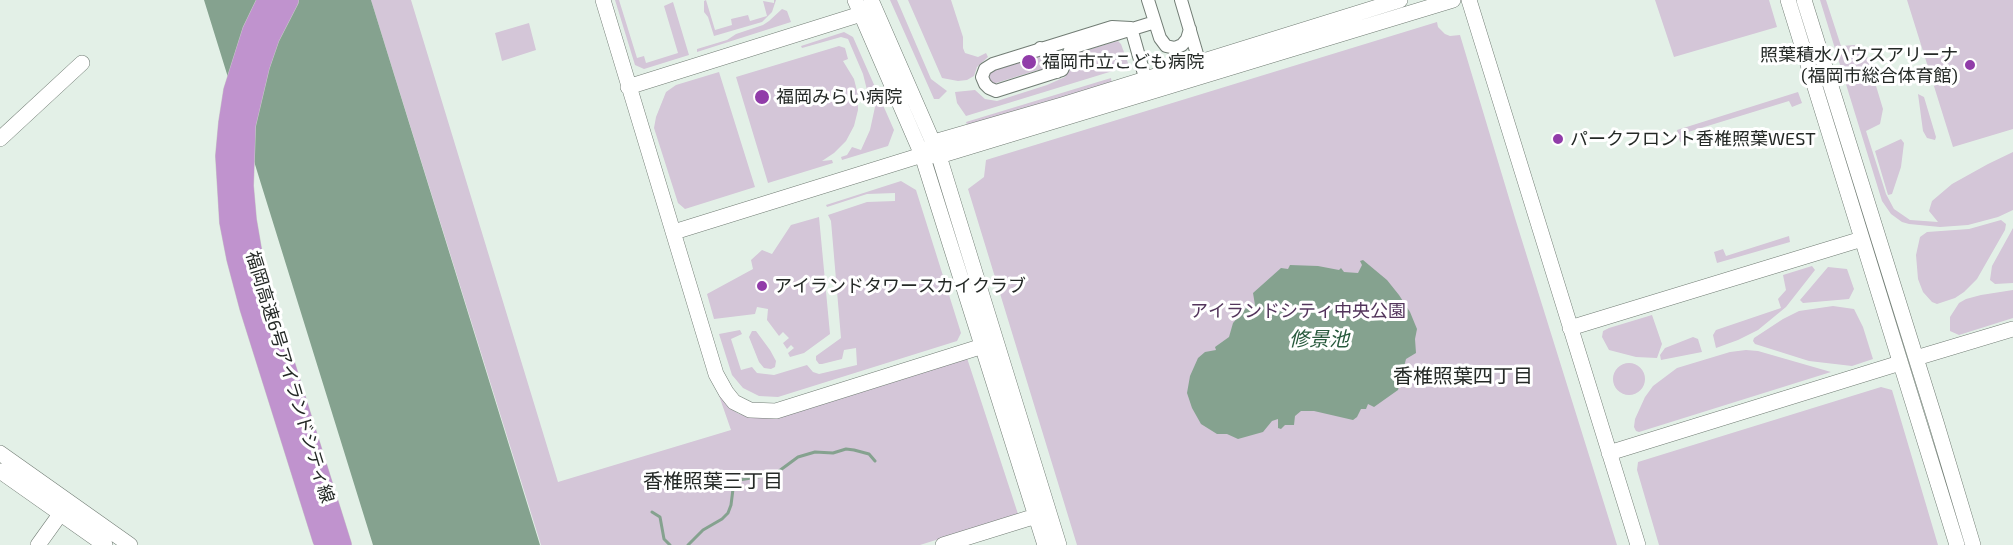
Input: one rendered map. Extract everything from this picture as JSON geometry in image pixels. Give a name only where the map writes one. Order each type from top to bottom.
[{"type":"highway","name":"福岡高速6号アイランドシティ線","points":[[268,0],[253,31],[234,91],[226,156],[230,222],[250,307],[325,545]]},
{"type":"highway","name":"福岡高速6号アイランドシティ線","points":[[288,0],[269,37],[259,66],[245,125],[243,186],[246,220],[252,255],[265,303],[340,545]]},
{"type":"street","points":[[603,0],[716,374],[734,402],[744,408],[776,411],[983,346]]},
{"type":"street","points":[[871,0],[937,149],[1059,545]]},
{"type":"street","points":[[1148,0],[1160,38],[1166,46],[1174,48],[1182,45],[1190,29]]},
{"type":"street","points":[[1181,0],[1199,61]]},
{"type":"street","points":[[1147,86],[1199,61],[1400,0]]},
{"type":"street","points":[[674,232],[1147,86],[1453,0]]},
{"type":"street","points":[[1469,0],[1638,545]]},
{"type":"street","points":[[1788,0],[1957,545]]},
{"type":"street","points":[[1804,0],[1973,545]]},
{"type":"street","points":[[628,87],[858,7],[922,155],[1044,545]]},
{"type":"street","points":[[1131,28],[1112,27],[1040,48],[993,64],[985,69],[982,77],[985,84],[996,91],[1057,72],[1062,70],[1071,48],[1155,22]]},
{"type":"street","points":[[1131,28],[1147,86]]},
{"type":"street","points":[[1040,48],[1049,51],[1054,57],[1057,72]]},
{"type":"street","points":[[0,139],[82,63]]},
{"type":"street","points":[[1570,328],[1862,239]]},
{"type":"street","points":[[1916,358],[2013,329]]},
{"type":"street","points":[[1609,453],[1900,363]]},
{"type":"street","points":[[0,453],[65,507],[105,545]]},
{"type":"street","points":[[0,471],[130,545]]},
{"type":"street","points":[[38,545],[65,507]]},
{"type":"street","points":[[943,545],[1036,516]]},
{"type":"green space","points":[[371,0],[411,0],[558,482],[731,430],[716,387],[727,406],[739,414],[769,418],[967,358],[1018,514],[920,545],[541,545]]},
{"type":"green space","points":[[615,0],[619,0],[637,58],[644,56],[646,63],[678,53],[664,6],[673,2],[689,55],[644,69],[635,65]]},
{"type":"green space","points":[[706,0],[715,30],[732,25],[731,19],[748,15],[750,21],[767,16],[763,1],[774,3],[776,0],[772,12],[762,22],[714,36],[704,12],[704,1]]},
{"type":"green space","points":[[890,0],[897,0],[931,79],[947,91],[939,99],[934,99]]},
{"type":"green space","points":[[908,0],[951,0],[963,37],[965,53],[978,57],[986,53],[988,57],[977,67],[974,76],[958,81],[942,78]]},
{"type":"green space","points":[[1655,0],[1769,0],[1777,27],[1674,57]]},
{"type":"green space","points":[[1820,0],[1826,0],[1841,46],[1855,45],[1867,56],[1883,109],[1880,124],[1866,131],[1886,194],[1894,209],[1910,220],[1938,222],[1929,211],[1932,201],[1952,184],[2013,152],[2013,210],[1998,217],[1968,225],[1940,227],[1909,224],[1891,214],[1882,201]]},
{"type":"green space","name":"照葉積水ハウスアリーナ (福岡市総合体育館)","points":[[1907,0],[2013,0],[2013,129],[1953,147]]},
{"type":"green space","points":[[782,9],[787,11],[791,22],[697,52],[697,49],[763,25]]},
{"type":"green space","name":"アイランドシティ中央公園","points":[[1437,22],[1438,27],[1445,34],[1460,35],[1617,545],[1077,545],[968,189],[984,177],[986,160]]},
{"type":"green space","points":[[529,23],[536,50],[502,61],[495,33]]},
{"type":"green space","points":[[844,32],[853,37],[894,130],[888,146],[842,160],[841,157],[847,155],[852,147],[861,150],[870,130],[875,107],[866,105],[867,90],[863,74],[848,39],[841,37],[802,48],[801,46]]},
{"type":"green space","points":[[1118,41],[1129,66],[966,116],[957,103],[955,92],[975,90],[985,99],[997,101],[1047,85],[1065,77],[1074,54]]},
{"type":"green space","points":[[839,46],[845,48],[848,59],[843,61],[854,79],[858,95],[858,110],[854,126],[846,141],[822,161],[832,160],[833,163],[768,183],[736,77]]},
{"type":"green space","points":[[1048,53],[1053,66],[1039,74],[1038,70],[996,83],[997,87],[992,86],[988,77],[991,70]]},
{"type":"green space","points":[[719,72],[755,187],[685,209],[678,203],[654,128],[656,117],[666,92],[676,85]]},
{"type":"green space","points":[[1111,78],[1112,84],[968,127],[966,122]]},
{"type":"green space","points":[[1798,92],[1802,103],[1792,107],[1789,101],[1688,132],[1690,139],[1680,142],[1677,130]]},
{"type":"green space","points":[[1918,94],[1924,97],[1935,140],[1927,138],[1923,131]]},
{"type":"green space","points":[[1901,139],[1904,143],[1901,167],[1892,194],[1888,195],[1875,151]]},
{"type":"green space","points":[[901,181],[916,190],[961,333],[957,341],[778,397],[759,396],[743,388],[732,375],[719,334],[740,330],[742,334],[731,339],[741,370],[752,367],[757,373],[774,375],[807,365],[813,372],[819,374],[857,365],[856,348],[844,350],[842,359],[822,364],[816,360],[816,356],[841,338],[831,221],[828,215],[867,202],[895,201],[895,193],[867,194],[827,207],[826,205]]},
{"type":"green space","name":"アイランドタワースカイクラブ","points":[[819,217],[830,334],[804,353],[790,357],[788,353],[794,348],[791,345],[787,349],[783,343],[789,338],[783,332],[779,336],[767,320],[768,309],[757,307],[755,314],[714,319],[707,294],[753,269],[751,260],[762,250],[772,254],[791,225]]},
{"type":"green space","points":[[2001,220],[2006,224],[2005,230],[1977,279],[1955,298],[1937,304],[1932,302],[1923,292],[1918,279],[1916,255],[1920,237],[1927,232],[1969,229]]},
{"type":"green space","points":[[2013,228],[2013,283],[1995,284],[1990,280],[1992,266]]},
{"type":"green space","points":[[1789,236],[1790,242],[1717,263],[1714,252],[1723,249],[1726,256]]},
{"type":"green space","points":[[1812,266],[1815,270],[1786,307],[1758,330],[1716,348],[1713,335],[1716,330],[1781,308],[1778,299],[1786,290],[1783,275]]},
{"type":"green space","points":[[1828,267],[1847,269],[1854,289],[1849,299],[1803,303],[1800,300]]},
{"type":"green space","points":[[2013,290],[2013,318],[1959,335],[1950,331],[1950,317],[1959,303],[1981,295]]},
{"type":"green space","points":[[1833,306],[1854,309],[1863,327],[1873,359],[1852,366],[1809,361],[1755,344],[1753,341],[1754,338],[1783,319],[1799,311]]},
{"type":"green space","points":[[1652,315],[1662,344],[1657,358],[1636,357],[1609,350],[1602,337],[1603,331]]},
{"type":"green space","points":[[752,331],[756,331],[770,350],[776,361],[775,367],[764,368],[759,362],[749,337]]},
{"type":"green space","points":[[1693,337],[1698,339],[1702,352],[1661,360],[1660,355],[1665,348]]},
{"type":"green space","points":[[1758,351],[1831,372],[1639,432],[1636,431],[1635,419],[1645,397],[1653,386],[1677,368],[1730,352]]},
{"type":"green space","points":[[1629,363],[1641,367],[1645,379],[1641,391],[1629,395],[1617,391],[1613,379],[1617,367]]},
{"type":"green space","points":[[1881,387],[1892,390],[1938,545],[1659,545],[1637,470],[1638,462]]},
{"type":"water","points":[[204,0],[371,0],[540,545],[373,545]]},
{"type":"water","name":"修景池","points":[[1363,260],[1387,280],[1399,295],[1417,329],[1416,353],[1406,359],[1398,390],[1374,407],[1368,404],[1366,409],[1361,409],[1353,420],[1314,411],[1301,411],[1295,416],[1294,425],[1278,428],[1278,419],[1272,421],[1263,432],[1238,439],[1227,434],[1217,434],[1201,424],[1187,393],[1190,376],[1198,358],[1205,352],[1216,350],[1215,347],[1229,337],[1233,323],[1246,308],[1255,305],[1253,293],[1281,268],[1288,269],[1290,265],[1318,266],[1339,270],[1341,268],[1344,272],[1358,273],[1362,265],[1360,261]]},
{"type":"waterway","points":[[688,545],[703,530],[728,513],[733,489],[739,480],[770,475],[798,457],[815,452],[833,453],[846,449],[854,450],[869,454],[875,461]]},
{"type":"waterway","points":[[652,512],[660,517],[664,539],[670,545]]},
{"type":"place","name":"福岡市立こども病院","points":[[1029,62]]},
{"type":"place","name":"照葉積水ハウスアリーナ (福岡市総合体育館)","points":[[1970,65]]},
{"type":"place","name":"福岡みらい病院","points":[[762,97]]},
{"type":"place","name":"パークフロント香椎照葉WEST","points":[[1558,139]]},
{"type":"place","name":"アイランドタワースカイクラブ","points":[[762,286]]},
{"type":"district","name":"香椎照葉四丁目","points":[[1463,376]]},
{"type":"district","name":"香椎照葉三丁目","points":[[713,481]]}]
